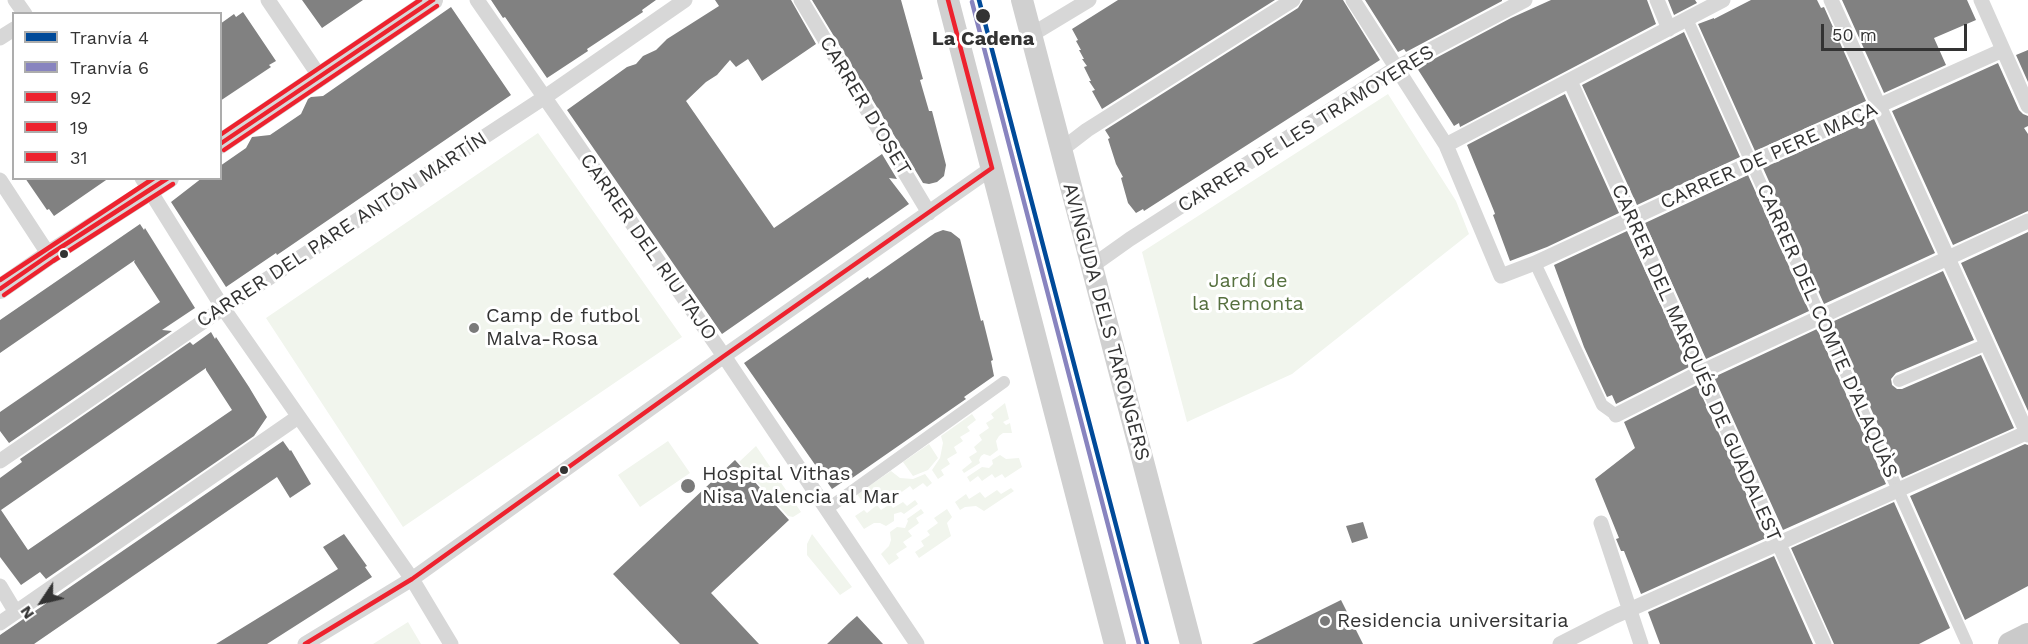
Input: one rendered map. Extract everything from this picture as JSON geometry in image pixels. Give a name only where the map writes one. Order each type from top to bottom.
[{"type":"main road","points":[[948,0],[1115,644]]},
{"type":"main road","name":"AVINGUDA DELS TARONGERS","points":[[1022,0],[1191,644]]},
{"type":"main road","points":[[2010,644],[2028,635]]},
{"type":"street","points":[[268,0],[320,77]]},
{"type":"street","points":[[222,143],[433,0]]},
{"type":"street","name":"CARRER DEL RIU TAJO","points":[[477,0],[724,356],[917,644]]},
{"type":"street","name":"CARRER DEL PARE ANTÓN MARTÍN","points":[[0,461],[223,308],[545,97],[685,0]]},
{"type":"street","name":"CARRER D'OSET","points":[[801,0],[928,213]]},
{"type":"street","points":[[1031,35],[1089,0]]},
{"type":"street","points":[[1061,150],[1087,130],[1293,0]]},
{"type":"street","points":[[1353,0],[1446,145],[1723,0]]},
{"type":"street","name":"CARRER DE LES TRAMOYERES","points":[[1092,266],[1130,239],[1396,68],[1525,0]]},
{"type":"street","points":[[1657,0],[1669,29]]},
{"type":"street","points":[[1560,644],[1611,618],[1629,612],[2028,433],[1831,0]]},
{"type":"street","points":[[1981,0],[2028,106]]},
{"type":"street","name":"CARRER DEL COMTE D'ALAQUÀS","points":[[1687,19],[1967,644]]},
{"type":"street","name":"CARRER DE PERE MAÇA","points":[[1446,145],[1501,276],[1535,263],[2003,50]]},
{"type":"street","name":"CARRER DEL MARQUÉS DE GUADALEST","points":[[1570,81],[1630,219],[1824,644]]},
{"type":"street","points":[[305,644],[411,579],[992,168]]},
{"type":"street","points":[[0,180],[49,255]]},
{"type":"street","points":[[0,289],[146,185],[162,180]]},
{"type":"street","points":[[146,185],[223,308],[411,579],[451,644]]},
{"type":"street","points":[[1535,263],[1602,405],[1616,415],[1701,372],[2028,221]]},
{"type":"street","points":[[1899,381],[1987,344]]},
{"type":"street","points":[[827,508],[1004,382]]},
{"type":"street","points":[[0,623],[298,417]]},
{"type":"street","points":[[1601,524],[1641,644]]},
{"type":"street","points":[[0,586],[15,611]]},
{"type":"green space","name":"Jardí de la Remonta","points":[[1388,94],[1456,201],[1469,234],[1292,374],[1187,422],[1142,252]]},
{"type":"green space","name":"Camp de futbol Malva-Rosa","points":[[538,133],[682,337],[403,527],[266,318]]},
{"type":"green space","points":[[1005,403],[1009,419],[1003,422],[1006,425],[1010,423],[1012,433],[1003,433],[999,436],[996,441],[998,450],[990,456],[984,454],[981,456],[980,463],[964,473],[962,470],[972,462],[969,457],[977,452],[974,447],[982,440],[979,435],[989,428],[986,423],[994,418],[991,414]]},
{"type":"green space","points":[[972,414],[976,420],[967,427],[970,431],[960,437],[963,441],[954,447],[957,453],[947,459],[950,464],[941,470],[944,475],[938,479],[932,470],[940,458],[943,443],[941,436]]},
{"type":"green space","points":[[668,441],[690,473],[640,507],[618,475]]},
{"type":"green space","points":[[929,444],[938,458],[928,470],[913,476],[903,462]]},
{"type":"green space","points":[[756,446],[801,512],[793,517],[788,516],[739,462]]},
{"type":"green space","points":[[1000,455],[1006,459],[1019,458],[1022,467],[1005,478],[1002,474],[995,478],[992,474],[982,481],[978,476],[970,482],[967,477],[982,467],[989,468],[993,464],[992,460]]},
{"type":"green space","points":[[891,471],[900,478],[913,479],[925,474],[932,483],[927,487],[923,483],[913,490],[910,486],[899,494],[896,490],[887,496],[884,492],[874,498],[870,494],[861,500],[857,494]]},
{"type":"green space","points":[[1011,488],[1014,491],[984,511],[976,506],[960,510],[955,502],[966,494],[969,499],[980,492],[985,498],[997,490],[1001,494]]},
{"type":"green space","points":[[915,500],[918,504],[904,514],[901,512],[894,514],[894,521],[886,526],[874,523],[864,529],[855,516],[864,510],[867,513],[877,505],[881,510],[890,504],[893,508],[903,502],[907,506]]},
{"type":"green space","points":[[921,509],[924,513],[916,518],[919,523],[908,531],[912,536],[903,542],[907,547],[896,554],[899,558],[889,565],[881,554],[889,546],[890,532],[897,527],[905,528],[907,519]]},
{"type":"green space","points":[[947,509],[952,517],[947,523],[951,536],[919,558],[915,552],[924,546],[921,541],[930,535],[927,531],[938,523],[934,518]]},
{"type":"green space","points":[[812,534],[852,587],[840,595],[807,555],[807,544]]},
{"type":"green space","points":[[408,622],[421,644],[373,644]]},
{"type":"building","points":[[302,0],[363,0],[322,28]]},
{"type":"building","points":[[491,0],[656,0],[642,10],[643,12],[547,78]]},
{"type":"building","points":[[715,0],[791,0],[816,44],[762,81],[748,59],[736,67],[730,60],[717,75],[686,101],[774,228],[882,154],[897,179],[889,178],[909,204],[722,334],[567,110],[627,67],[636,64],[643,56],[656,50],[667,39],[719,6]]},
{"type":"building","points":[[812,0],[901,0],[923,79],[920,80],[929,111],[932,111],[946,165],[944,176],[937,182],[923,183]]},
{"type":"building","points":[[1118,0],[1275,0],[1102,109],[1092,91],[1095,90],[1089,81],[1091,81],[1084,67],[1087,66],[1082,59],[1084,59],[1076,41],[1078,40],[1072,29]]},
{"type":"building","points":[[1303,0],[1343,0],[1380,60],[1144,211],[1143,209],[1136,213],[1128,203],[1121,178],[1123,177],[1116,164],[1108,139],[1110,138],[1105,130],[1298,8]]},
{"type":"building","points":[[1365,0],[1502,1],[1406,52],[1404,49],[1398,52]]},
{"type":"building","points":[[1551,0],[1647,0],[1656,24],[1460,127],[1459,123],[1454,126],[1417,68],[1511,18]]},
{"type":"building","points":[[1668,0],[1695,0],[1697,3],[1674,15]]},
{"type":"building","points":[[1751,0],[1817,0],[1821,8],[1824,7],[1866,101],[1755,151],[1698,24],[1714,19]]},
{"type":"building","points":[[1842,0],[1967,0],[1976,20],[1934,38],[1946,65],[1884,93]]},
{"type":"building","points":[[451,7],[511,95],[277,255],[276,253],[226,287],[171,202],[199,180],[222,180],[222,165],[246,148],[252,137],[270,135],[301,114],[308,99],[323,96]]},
{"type":"building","points":[[243,12],[276,61],[269,65],[271,67],[222,100],[222,23],[234,14],[236,17]]},
{"type":"building","points":[[1684,32],[1740,157],[1637,205],[1582,85]]},
{"type":"building","points":[[2028,50],[2028,82],[2016,55]]},
{"type":"building","points":[[1998,63],[2019,110],[2028,116],[2028,126],[2024,128],[2028,134],[2028,211],[1953,245],[1892,111]]},
{"type":"building","points":[[1565,94],[1619,213],[1547,247],[1510,261],[1493,215],[1494,211],[1467,145]]},
{"type":"building","points":[[1874,119],[1935,253],[1824,304],[1763,168]]},
{"type":"building","points":[[1748,175],[1809,311],[1706,359],[1645,223]]},
{"type":"building","points":[[26,180],[106,180],[54,216],[49,209],[47,210]]},
{"type":"building","points":[[140,224],[144,230],[145,228],[195,308],[162,330],[172,331],[9,443],[0,431],[0,412],[160,302],[134,262],[135,260],[0,353],[0,320]]},
{"type":"building","points":[[943,230],[951,232],[960,239],[993,360],[991,361],[994,376],[964,397],[966,399],[845,483],[844,481],[832,489],[744,363],[868,277],[869,279],[935,233]]},
{"type":"building","points":[[1627,231],[1689,367],[1616,404],[1612,395],[1607,397],[1584,347],[1554,265]]},
{"type":"building","points":[[2028,232],[2028,411],[1961,263]]},
{"type":"building","points":[[1943,271],[1974,340],[1896,373],[1891,379],[1892,385],[1897,389],[1902,389],[1981,355],[2014,428],[1902,478],[1832,322]]},
{"type":"building","points":[[1817,329],[1886,484],[1783,530],[1714,377]]},
{"type":"building","points":[[211,332],[215,339],[216,337],[267,417],[254,436],[46,579],[40,572],[21,585],[0,557],[0,478],[22,462],[20,459],[190,342],[193,345]],"holes":[[[206,368],[232,410],[28,550],[1,510]]]},
{"type":"building","points":[[1697,385],[1766,538],[1641,594],[1624,551],[1621,551],[1616,539],[1619,538],[1595,479],[1635,448],[1624,422]]},
{"type":"building","points":[[283,441],[311,484],[290,498],[277,477],[34,644],[0,644],[0,635]]},
{"type":"building","points":[[2025,444],[2028,445],[2028,586],[1965,620],[1910,496]]},
{"type":"building","points":[[735,460],[789,520],[711,593],[759,644],[680,644],[613,574]]},
{"type":"building","points":[[1894,502],[1950,628],[1919,644],[1834,644],[1791,548]]},
{"type":"building","points":[[1363,522],[1368,538],[1352,543],[1346,526]]},
{"type":"building","points":[[344,534],[367,566],[365,567],[372,577],[267,644],[216,644],[338,569],[323,547]]},
{"type":"building","points":[[1774,556],[1813,644],[1660,644],[1648,612]]},
{"type":"building","name":"Residencia universitaria","points":[[1341,600],[1363,644],[1252,644]]},
{"type":"building","points":[[857,616],[883,644],[827,644],[849,623]]},
{"type":"tram line","name":"4","points":[[979,0],[1147,644]]},
{"type":"tram line","name":"6","points":[[972,2],[1139,644]]},
{"type":"transit line","name":"31","points":[[222,134],[420,0]]},
{"type":"transit line","name":"92","points":[[222,143],[433,0]]},
{"type":"transit line","name":"92","points":[[948,0],[992,168]]},
{"type":"transit line","name":"19","points":[[224,150],[437,6]]},
{"type":"transit line","name":"92","points":[[305,644],[412,579],[992,168]]},
{"type":"transit line","name":"31","points":[[0,280],[151,180]]},
{"type":"transit line","name":"92","points":[[0,289],[165,180]]},
{"type":"transit line","name":"19","points":[[4,295],[173,184]]},
{"type":"place","name":"La Cadena","points":[[983,16]]},
{"type":"place","name":"Camp de futbol Malva-Rosa","points":[[474,328]]},
{"type":"place","name":"Hospital Vithas Nisa Valencia al Mar","points":[[688,486]]},
{"type":"place","name":"Residencia universitaria","points":[[1325,621]]}]
